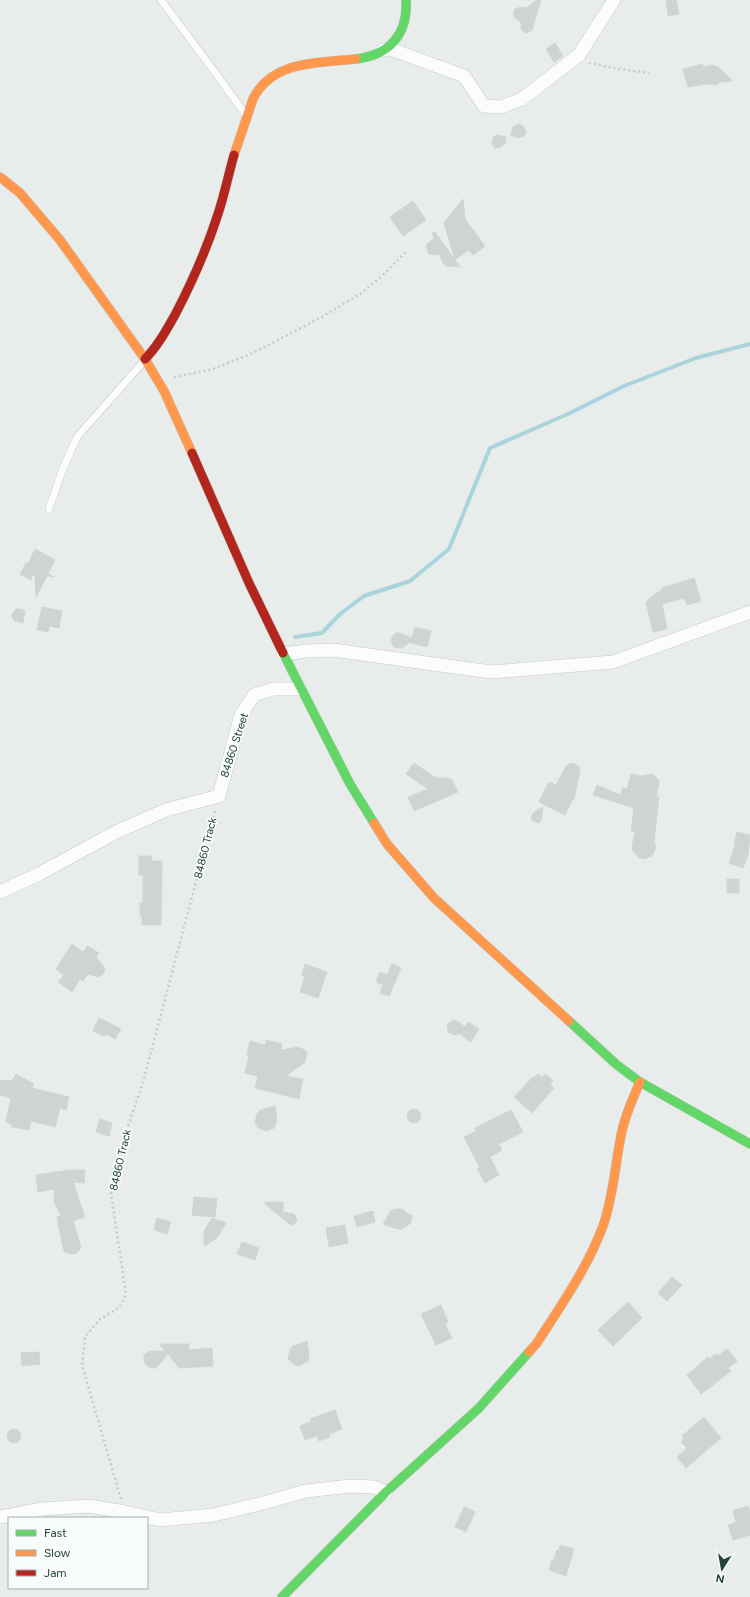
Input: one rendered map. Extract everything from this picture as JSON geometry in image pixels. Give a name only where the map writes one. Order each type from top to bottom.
[{"type":"street","points":[[145,359],[158,344],[189,290],[209,241],[230,166],[246,116],[257,91],[274,74],[298,64],[364,58],[388,48],[400,35],[406,21],[406,0]]},
{"type":"street","points":[[383,50],[393,50],[464,76],[484,106],[501,107],[522,99],[579,55],[614,0]]},
{"type":"street","points":[[0,177],[20,193],[60,240],[145,359],[164,391],[249,583],[300,689],[350,784],[387,844],[434,898],[617,1065],[640,1082],[750,1144]]},
{"type":"street","points":[[283,654],[333,650],[491,672],[613,662],[750,612]]},
{"type":"street","name":"84860 Street","points":[[219,796],[241,715],[254,694],[273,689],[300,689]]},
{"type":"street","points":[[0,892],[39,874],[116,832],[166,810],[219,796]]},
{"type":"street","points":[[282,1597],[386,1492],[479,1408],[538,1343],[583,1272],[603,1226],[611,1197],[622,1130],[633,1094],[640,1082]]},
{"type":"street","points":[[148,1517],[160,1520],[214,1515],[306,1491],[350,1486],[374,1487],[386,1492]]},
{"type":"street","points":[[0,1517],[42,1509],[89,1506],[147,1517]]},
{"type":"lane","points":[[161,0],[211,65],[246,116]]},
{"type":"lane","points":[[49,509],[62,471],[77,437],[145,359]]},
{"type":"path","points":[[573,59],[619,69],[649,73]]},
{"type":"path","points":[[158,381],[210,370],[253,353],[322,317],[360,294],[382,276],[407,250]]},
{"type":"path","name":"84860 Track","points":[[125,1512],[82,1365],[85,1337],[100,1319],[120,1307],[126,1294],[111,1194],[124,1138],[143,1082],[219,796]]},
{"type":"building","points":[[537,0],[541,0],[532,30],[525,33],[521,29],[521,22],[514,17],[514,10],[520,7],[526,8]]},
{"type":"building","points":[[666,0],[676,0],[679,14],[668,16]]},
{"type":"building","points":[[555,43],[563,56],[554,62],[546,49]]},
{"type":"building","points":[[703,64],[703,67],[712,65],[718,67],[733,81],[721,82],[716,85],[707,84],[688,87],[683,69]]},
{"type":"building","points":[[519,124],[523,126],[526,132],[524,136],[518,138],[511,135],[513,127]]},
{"type":"building","points":[[496,135],[506,137],[505,144],[499,148],[495,148],[492,144],[493,138]]},
{"type":"building","points":[[463,199],[465,219],[485,246],[473,255],[469,250],[455,260],[444,223]]},
{"type":"building","points":[[413,201],[426,220],[403,236],[390,217]]},
{"type":"building","points":[[435,232],[460,267],[446,266],[440,255],[429,254],[426,246],[434,239],[432,233]]},
{"type":"building","points":[[35,549],[55,560],[48,574],[54,577],[47,576],[36,597],[35,576],[32,575],[31,580],[20,574],[26,563],[28,564]]},
{"type":"building","points":[[694,578],[701,601],[687,605],[684,598],[662,604],[667,629],[653,632],[646,602],[662,590],[662,588]]},
{"type":"building","points":[[42,607],[62,611],[59,628],[49,626],[48,632],[37,630]]},
{"type":"building","points":[[16,609],[25,611],[23,623],[15,621],[12,618],[12,614]]},
{"type":"building","points":[[415,627],[431,631],[427,647],[411,643],[411,641],[402,648],[394,647],[391,640],[396,633],[412,638]]},
{"type":"building","points":[[414,763],[436,778],[448,778],[452,780],[458,792],[414,811],[408,797],[428,789],[406,774]]},
{"type":"building","points":[[572,763],[579,766],[580,770],[574,800],[573,799],[565,815],[539,802],[549,782],[556,785],[565,768],[568,764]]},
{"type":"building","points":[[631,774],[642,776],[652,774],[658,779],[659,783],[656,797],[659,797],[654,841],[656,847],[652,856],[644,859],[639,858],[633,851],[632,847],[635,832],[631,831],[634,808],[593,795],[597,785],[620,795],[623,788],[627,789]]},
{"type":"building","points":[[543,807],[541,821],[539,823],[533,821],[531,819],[533,813]]},
{"type":"building","points":[[737,832],[750,835],[748,855],[743,868],[729,863],[735,846]]},
{"type":"building","points":[[139,856],[152,856],[151,861],[162,861],[161,925],[142,925],[140,903],[143,903],[143,875],[139,875]]},
{"type":"building","points":[[727,879],[739,879],[739,893],[727,893]]},
{"type":"building","points":[[72,944],[83,952],[87,946],[99,953],[96,957],[104,967],[105,971],[98,977],[88,974],[83,981],[80,979],[72,992],[58,982],[64,975],[56,969]]},
{"type":"building","points":[[305,964],[327,972],[318,998],[300,992],[305,976],[302,975]]},
{"type":"building","points":[[392,964],[401,968],[389,996],[380,993],[383,985],[376,982],[380,972],[387,975]]},
{"type":"building","points":[[99,1018],[121,1029],[115,1039],[106,1034],[104,1036],[93,1031]]},
{"type":"building","points":[[454,1020],[465,1027],[468,1022],[479,1029],[471,1042],[460,1034],[461,1033],[455,1035],[448,1032],[447,1024]]},
{"type":"building","points":[[266,1040],[282,1044],[281,1050],[299,1047],[306,1051],[307,1054],[305,1062],[286,1076],[303,1079],[299,1099],[255,1088],[258,1076],[245,1073],[250,1041],[265,1045]]},
{"type":"building","points":[[16,1074],[34,1084],[32,1088],[69,1097],[66,1110],[60,1108],[55,1127],[31,1121],[29,1130],[12,1127],[12,1124],[6,1122],[11,1098],[0,1095],[0,1081],[12,1081]]},
{"type":"building","points":[[538,1074],[542,1077],[546,1074],[553,1081],[550,1085],[554,1088],[532,1113],[514,1097],[533,1077],[534,1078]]},
{"type":"building","points":[[275,1106],[277,1121],[274,1128],[267,1131],[258,1128],[255,1123],[257,1114],[260,1110]]},
{"type":"building","points":[[414,1109],[419,1111],[421,1116],[419,1121],[414,1123],[409,1121],[407,1116],[409,1111]]},
{"type":"building","points":[[511,1110],[523,1132],[499,1144],[502,1150],[490,1157],[499,1175],[485,1183],[477,1169],[480,1168],[464,1137],[476,1131],[475,1128]]},
{"type":"building","points":[[100,1119],[112,1123],[109,1136],[96,1132]]},
{"type":"building","points":[[70,1170],[85,1170],[84,1183],[73,1182],[85,1217],[73,1221],[81,1247],[77,1253],[73,1254],[65,1252],[63,1248],[57,1217],[61,1216],[54,1201],[55,1189],[38,1192],[36,1175]]},
{"type":"building","points":[[194,1197],[217,1199],[215,1217],[192,1215]]},
{"type":"building","points":[[263,1202],[283,1202],[283,1212],[294,1214],[297,1219],[296,1222],[292,1225],[289,1224]]},
{"type":"building","points":[[395,1209],[404,1210],[408,1214],[412,1215],[411,1223],[402,1229],[397,1229],[383,1224],[391,1211]]},
{"type":"building","points":[[373,1211],[375,1222],[357,1227],[354,1216]]},
{"type":"building","points":[[157,1218],[171,1222],[167,1234],[154,1230]]},
{"type":"building","points":[[212,1218],[226,1223],[217,1238],[204,1246],[204,1231]]},
{"type":"building","points":[[345,1225],[348,1243],[329,1247],[326,1228]]},
{"type":"building","points":[[242,1242],[259,1248],[255,1260],[237,1254]]},
{"type":"building","points":[[672,1277],[682,1285],[667,1301],[658,1293]]},
{"type":"building","points":[[628,1302],[642,1318],[613,1346],[598,1330]]},
{"type":"building","points":[[441,1305],[448,1322],[445,1324],[452,1338],[436,1345],[421,1314]]},
{"type":"building","points":[[307,1341],[309,1356],[308,1361],[300,1366],[295,1365],[288,1359],[290,1350],[293,1346]]},
{"type":"building","points":[[159,1344],[189,1344],[189,1350],[212,1348],[213,1366],[179,1368],[168,1354],[156,1368],[150,1368],[144,1363],[144,1355],[150,1351],[165,1351]]},
{"type":"building","points":[[727,1349],[737,1361],[728,1368],[731,1371],[701,1394],[687,1375],[708,1357],[709,1359],[716,1354],[718,1356]]},
{"type":"building","points":[[39,1352],[40,1364],[22,1366],[21,1353]]},
{"type":"building","points":[[335,1410],[342,1429],[329,1434],[330,1437],[319,1441],[317,1436],[305,1440],[300,1426],[311,1422],[310,1419]]},
{"type":"building","points":[[704,1417],[721,1438],[686,1468],[677,1457],[687,1448],[681,1442],[684,1438],[682,1436]]},
{"type":"building","points":[[14,1429],[19,1431],[21,1436],[19,1441],[14,1443],[9,1441],[7,1436],[9,1431]]},
{"type":"building","points":[[748,1506],[750,1513],[750,1535],[733,1540],[728,1525],[736,1522],[733,1511]]},
{"type":"building","points":[[464,1507],[475,1512],[466,1532],[455,1527]]},
{"type":"building","points":[[560,1545],[574,1549],[566,1576],[549,1570],[557,1550],[559,1551]]},
{"type":"waterway","points":[[295,637],[322,633],[340,614],[364,596],[410,581],[449,549],[490,448],[570,413],[624,386],[696,358],[750,344]]},
{"type":"traffic: fast","points":[[356,59],[368,57],[378,53],[387,48],[394,41],[400,33],[404,23],[406,0]]},
{"type":"traffic: fast","points":[[283,653],[350,784],[374,823]]},
{"type":"traffic: fast","points":[[569,1021],[617,1065],[640,1082],[750,1144]]},
{"type":"traffic: fast","points":[[282,1597],[386,1492],[479,1408],[529,1352]]},
{"type":"traffic: slow","points":[[234,155],[253,99],[261,86],[272,77],[284,70],[298,66],[312,63],[356,59]]},
{"type":"traffic: slow","points":[[0,177],[20,193],[60,240],[145,359],[164,391],[192,453]]},
{"type":"traffic: slow","points":[[374,823],[387,844],[434,898],[569,1021]]},
{"type":"traffic: slow","points":[[529,1352],[537,1343],[573,1286],[597,1242],[610,1202],[624,1124],[640,1082]]},
{"type":"traffic: jam","points":[[145,359],[158,343],[169,325],[198,266],[219,209],[234,155]]},
{"type":"traffic: jam","points":[[192,453],[249,583],[283,653]]}]
